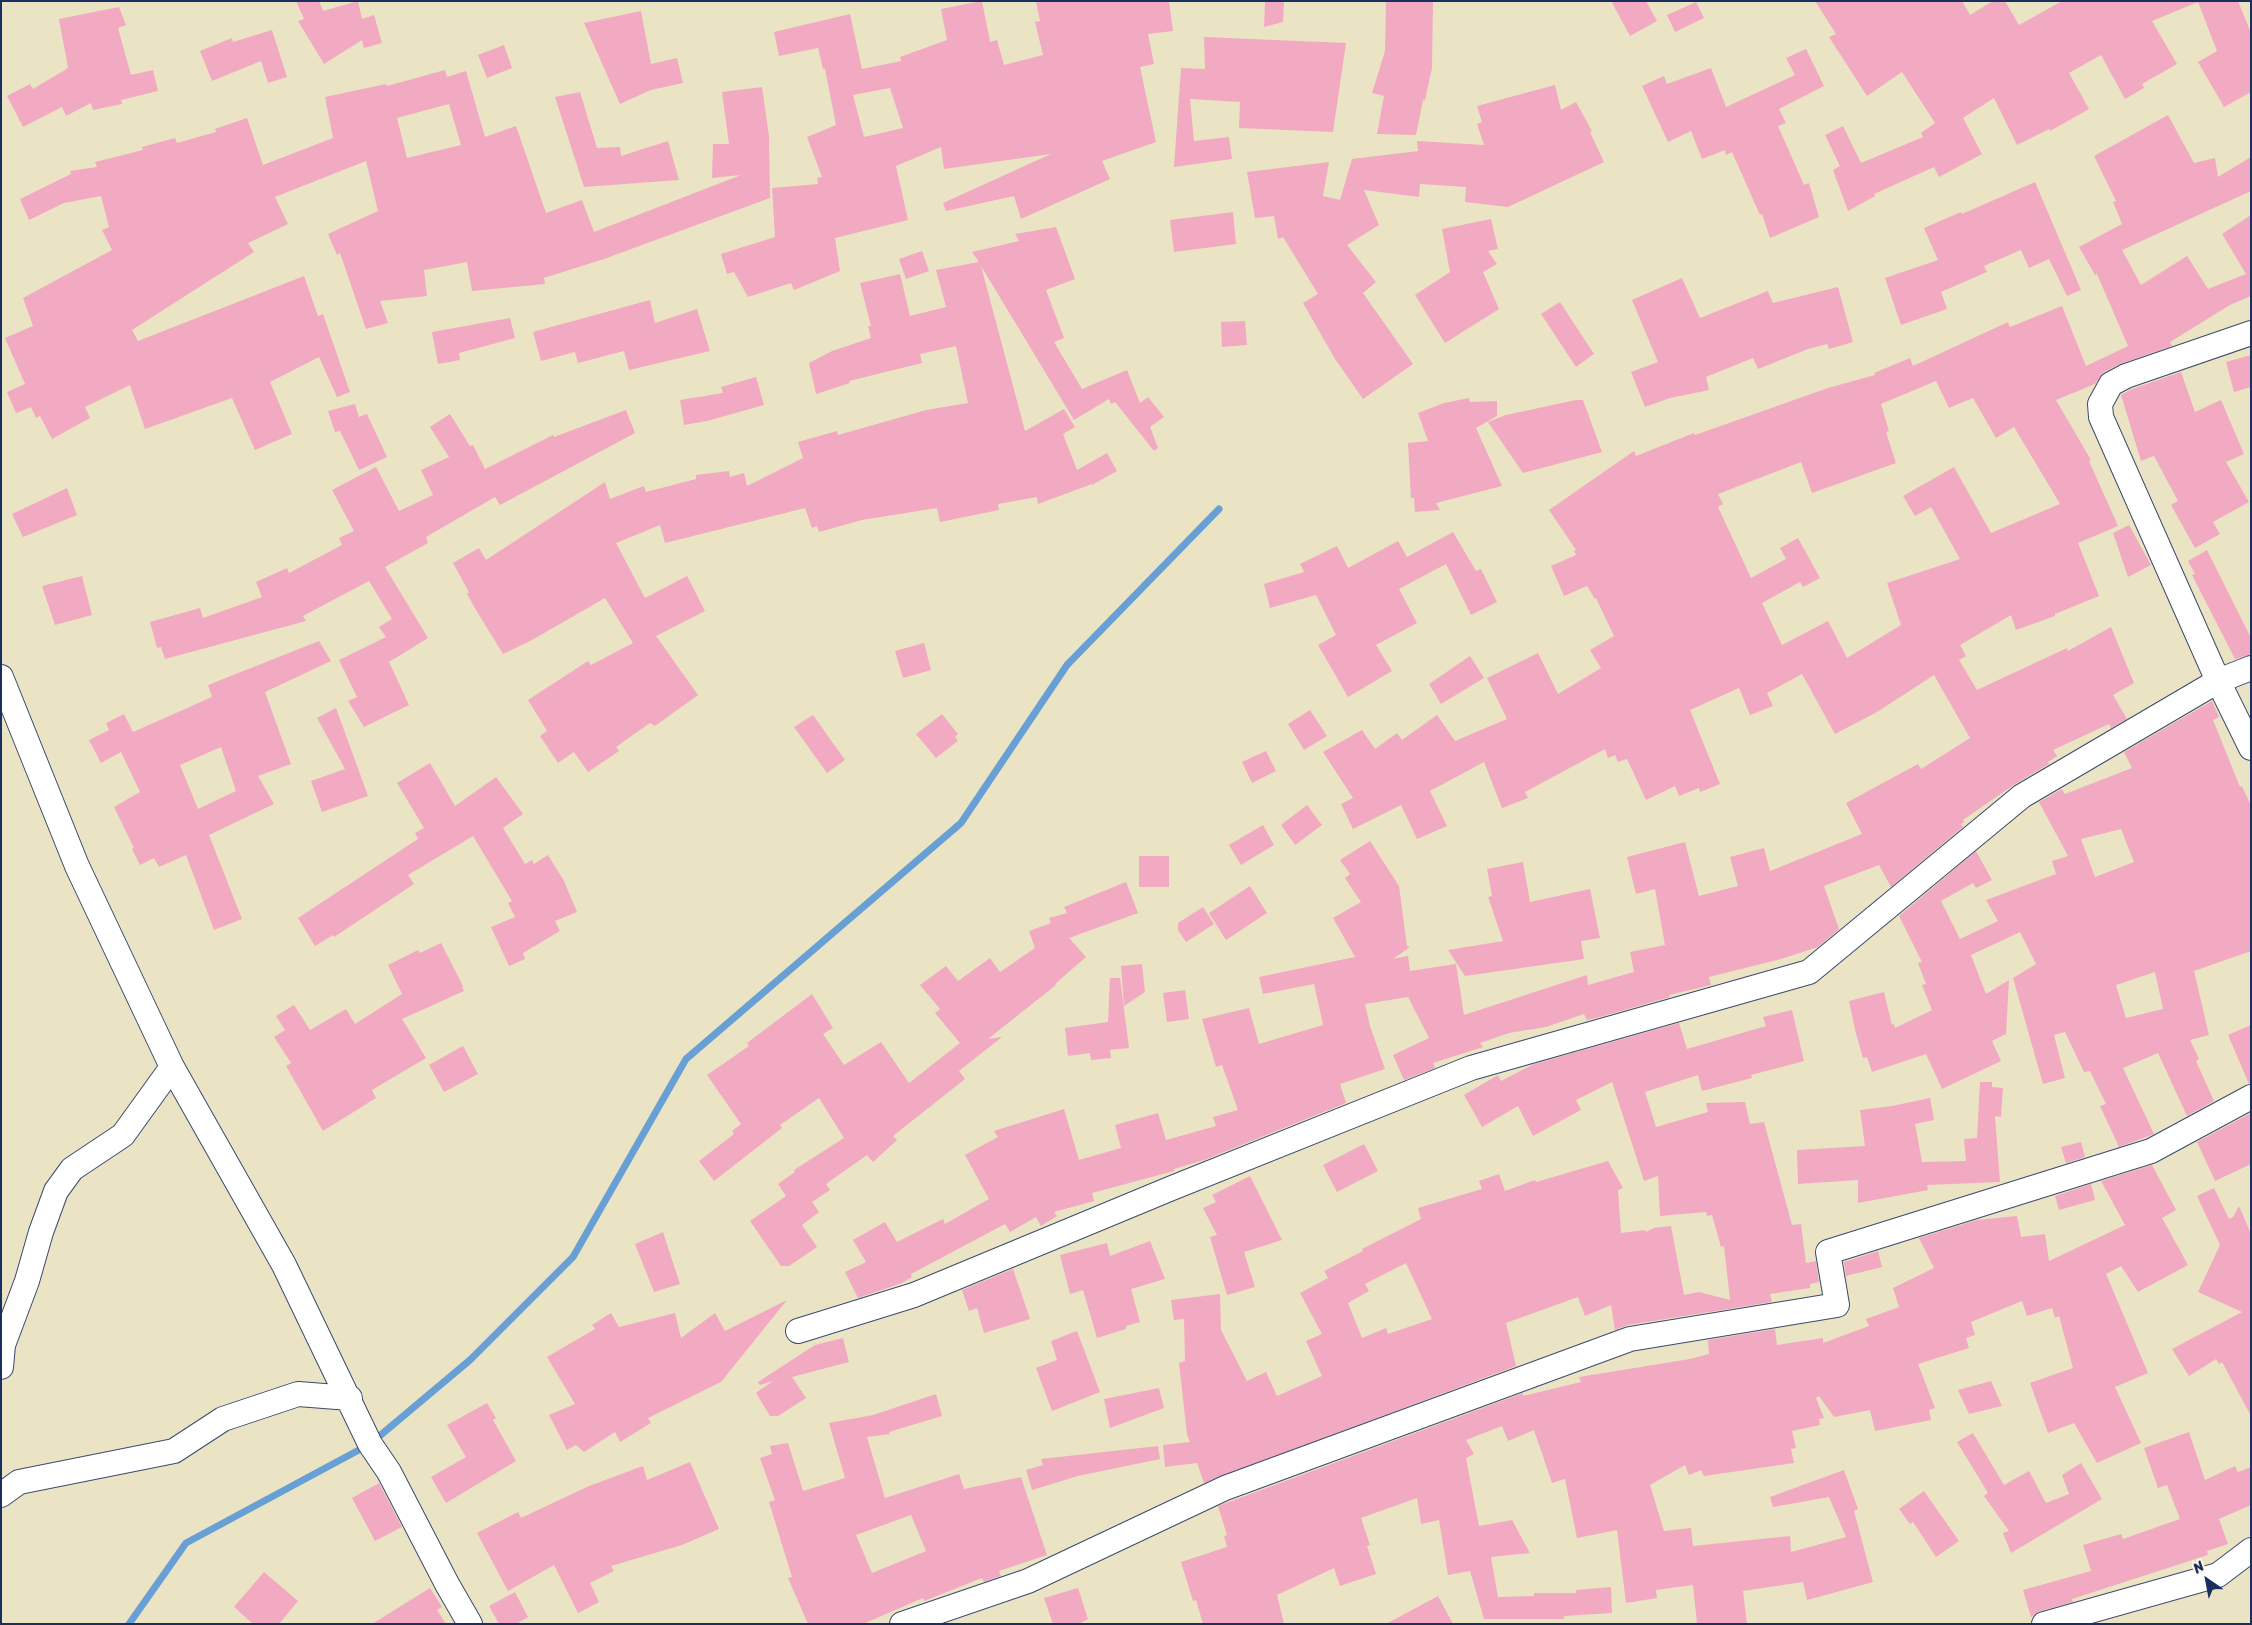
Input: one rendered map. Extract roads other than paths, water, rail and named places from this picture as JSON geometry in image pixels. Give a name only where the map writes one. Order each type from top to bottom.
[{"type":"street","points":[[2251,333],[2126,376],[2111,384],[2100,404],[2101,417],[2218,681],[2251,748]]},
{"type":"street","points":[[798,1331],[914,1295],[1172,1188],[1471,1068],[1809,972],[2022,796],[2218,681],[2251,668]]},
{"type":"street","points":[[1,677],[77,866],[172,1067],[284,1265],[350,1398],[370,1444],[389,1472],[470,1624]]},
{"type":"street","points":[[1,1367],[3,1345],[27,1281],[41,1232],[56,1191],[72,1169],[123,1135],[172,1067]]},
{"type":"street","points":[[902,1624],[1028,1581],[1225,1488],[1630,1339],[1837,1305],[1828,1252],[2152,1151],[2251,1097]]},
{"type":"street","points":[[1,1495],[19,1482],[174,1451],[223,1420],[298,1394],[350,1398]]},
{"type":"street","points":[[2044,1624],[2218,1575],[2251,1550]]},
{"type":"waterway","points":[[129,1624],[186,1543],[370,1444],[470,1360],[573,1257],[686,1059],[961,823],[1067,665],[1219,509]]}]
